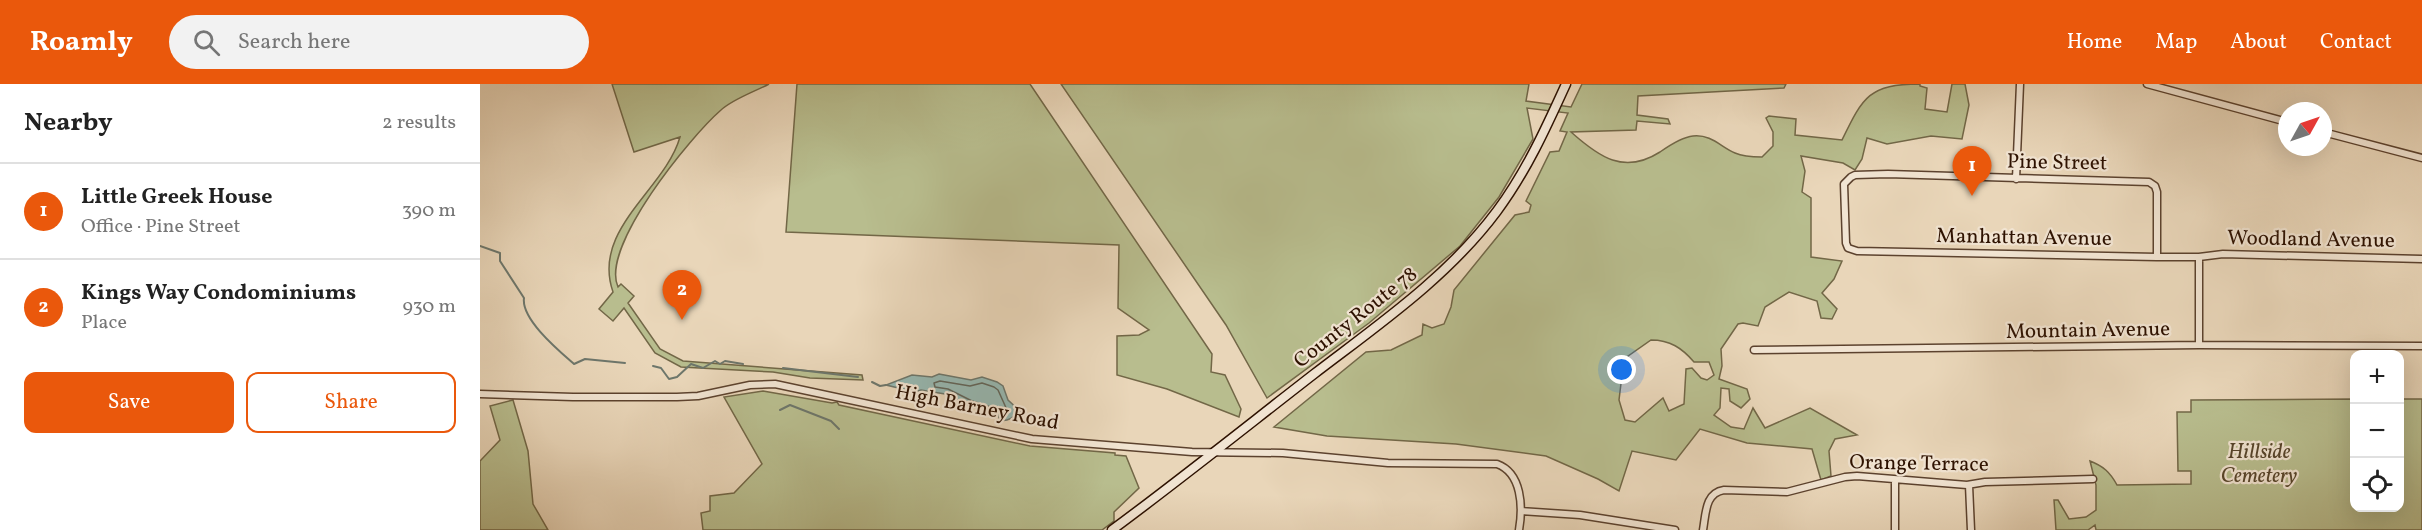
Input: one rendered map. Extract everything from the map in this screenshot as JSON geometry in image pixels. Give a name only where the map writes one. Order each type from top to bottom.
[{"type":"street","name":"County Route 78","points":[[1112,530],[1425,287],[1466,248],[1513,188],[1544,132],[1566,84]]},
{"type":"street","points":[[2016,180],[2020,84]]},
{"type":"street","points":[[2147,84],[2278,120]]},
{"type":"street","points":[[2332,134],[2422,158]]},
{"type":"street","name":"Pine Street","points":[[1848,248],[1845,232],[1844,184],[1851,177],[1888,174],[2016,180],[2115,180],[2149,183],[2155,186],[2158,214],[2157,257]]},
{"type":"street","name":"Manhattan Avenue","points":[[1848,248],[1857,251],[1889,253],[2199,257]]},
{"type":"street","name":"Woodland Avenue","points":[[2199,257],[2223,254],[2422,259]]},
{"type":"street","points":[[2199,257],[2199,345]]},
{"type":"street","name":"Mountain Avenue","points":[[1754,350],[2199,345],[2422,346]]},
{"type":"street","name":"High Barney Road","points":[[480,394],[677,397],[698,396],[750,385],[775,384],[1032,439],[1156,450],[1283,453],[1407,464],[1491,463],[1506,468],[1514,479],[1521,511]]},
{"type":"street","name":"Orange Terrace","points":[[1703,530],[1709,499],[1716,491],[1787,492],[1857,476],[1970,485],[2093,479]]},
{"type":"street","points":[[1895,480],[1895,530]]},
{"type":"street","points":[[1970,485],[1971,530]]},
{"type":"street","points":[[1519,530],[1521,511],[1580,515],[1675,530]]},
{"type":"green space","points":[[612,84],[769,84],[731,102],[689,143],[651,194],[622,246],[616,269],[618,287],[621,284],[634,296],[628,303],[660,349],[683,361],[862,375],[863,380],[681,367],[655,353],[624,308],[613,321],[599,309],[613,292],[609,269],[612,249],[621,229],[660,175],[680,137],[634,152]]},
{"type":"green space","points":[[797,84],[1030,84],[1212,354],[1211,372],[1225,375],[1241,409],[1239,417],[1167,389],[1117,375],[1117,336],[1139,335],[1149,330],[1118,308],[1119,245],[786,232]]},
{"type":"green space","points":[[1061,84],[1529,84],[1526,101],[1571,107],[1582,84],[1786,84],[1784,88],[1638,96],[1637,115],[1668,119],[1670,124],[1637,121],[1636,130],[1571,132],[1602,155],[1613,160],[1635,162],[1647,159],[1676,142],[1693,136],[1711,139],[1738,154],[1762,157],[1773,146],[1773,132],[1766,118],[1769,116],[1796,119],[1795,135],[1842,140],[1862,103],[1878,90],[1920,84],[1927,88],[1925,109],[1947,112],[1952,84],[1965,84],[1969,105],[1962,139],[1931,136],[1887,144],[1867,138],[1862,159],[1855,170],[1843,163],[1801,156],[1805,171],[1802,192],[1811,198],[1811,257],[1842,261],[1834,279],[1822,293],[1837,309],[1832,319],[1821,318],[1817,301],[1789,292],[1765,307],[1758,326],[1738,324],[1721,349],[1722,366],[1719,379],[1747,389],[1750,399],[1741,408],[1730,401],[1729,389],[1721,388],[1720,408],[1714,415],[1731,427],[1744,429],[1753,408],[1765,428],[1810,408],[1857,435],[1835,439],[1829,451],[1831,476],[1821,480],[1812,449],[1747,443],[1700,429],[1676,460],[1632,451],[1619,491],[1546,456],[1456,444],[1327,436],[1274,427],[1366,352],[1391,350],[1422,335],[1423,324],[1432,328],[1444,324],[1451,307],[1454,290],[1515,215],[1529,212],[1531,205],[1526,201],[1550,152],[1559,151],[1567,132],[1560,131],[1568,113],[1527,108],[1533,139],[1499,197],[1460,246],[1369,323],[1267,398],[1226,325]],"holes":[[[1651,340],[1664,341],[1675,346],[1694,362],[1709,362],[1714,375],[1707,380],[1701,378],[1692,368],[1686,369],[1684,404],[1669,411],[1663,398],[1635,422],[1625,420],[1619,400],[1624,359]]]},
{"type":"green space","points":[[763,391],[837,402],[839,405],[1030,446],[1115,453],[1115,455],[1126,456],[1139,488],[1114,512],[1114,521],[1102,530],[703,530],[701,513],[710,511],[710,496],[734,493],[762,464],[724,397]]},
{"type":"green space","name":"Hillside Cemetery","points":[[2350,399],[2350,512],[2404,512],[2404,399],[2422,399],[2422,530],[2096,530],[2095,525],[2088,530],[2056,530],[2054,500],[2058,500],[2069,519],[2086,517],[2096,510],[2096,485],[2090,461],[2106,470],[2117,485],[2191,484],[2191,471],[2178,471],[2177,412],[2191,412],[2191,400]]},
{"type":"green space","points":[[513,400],[528,451],[533,504],[548,530],[480,530],[480,461],[500,440],[490,406]]},
{"type":"water","points":[[939,374],[971,380],[982,377],[997,382],[1003,386],[1008,400],[1020,411],[1011,418],[1000,420],[998,415],[969,406],[945,394],[921,390],[915,392],[886,385],[912,375],[932,377]]},
{"type":"waterway","points":[[480,246],[500,253],[500,261],[524,298],[528,315],[550,343],[574,364],[585,359],[625,363]]},
{"type":"waterway","points":[[653,366],[661,368],[669,379],[677,377],[691,364],[703,368],[715,361],[720,364],[725,361],[743,364]]},
{"type":"waterway","points":[[783,368],[858,377]]},
{"type":"waterway","points":[[872,382],[880,386],[886,385]]},
{"type":"waterway","points":[[780,410],[790,405],[831,421],[839,429]]},
{"type":"place","name":"Little Greek House","points":[[1972,196]]},
{"type":"place","name":"Kings Way Condominiums","points":[[682,320]]}]
